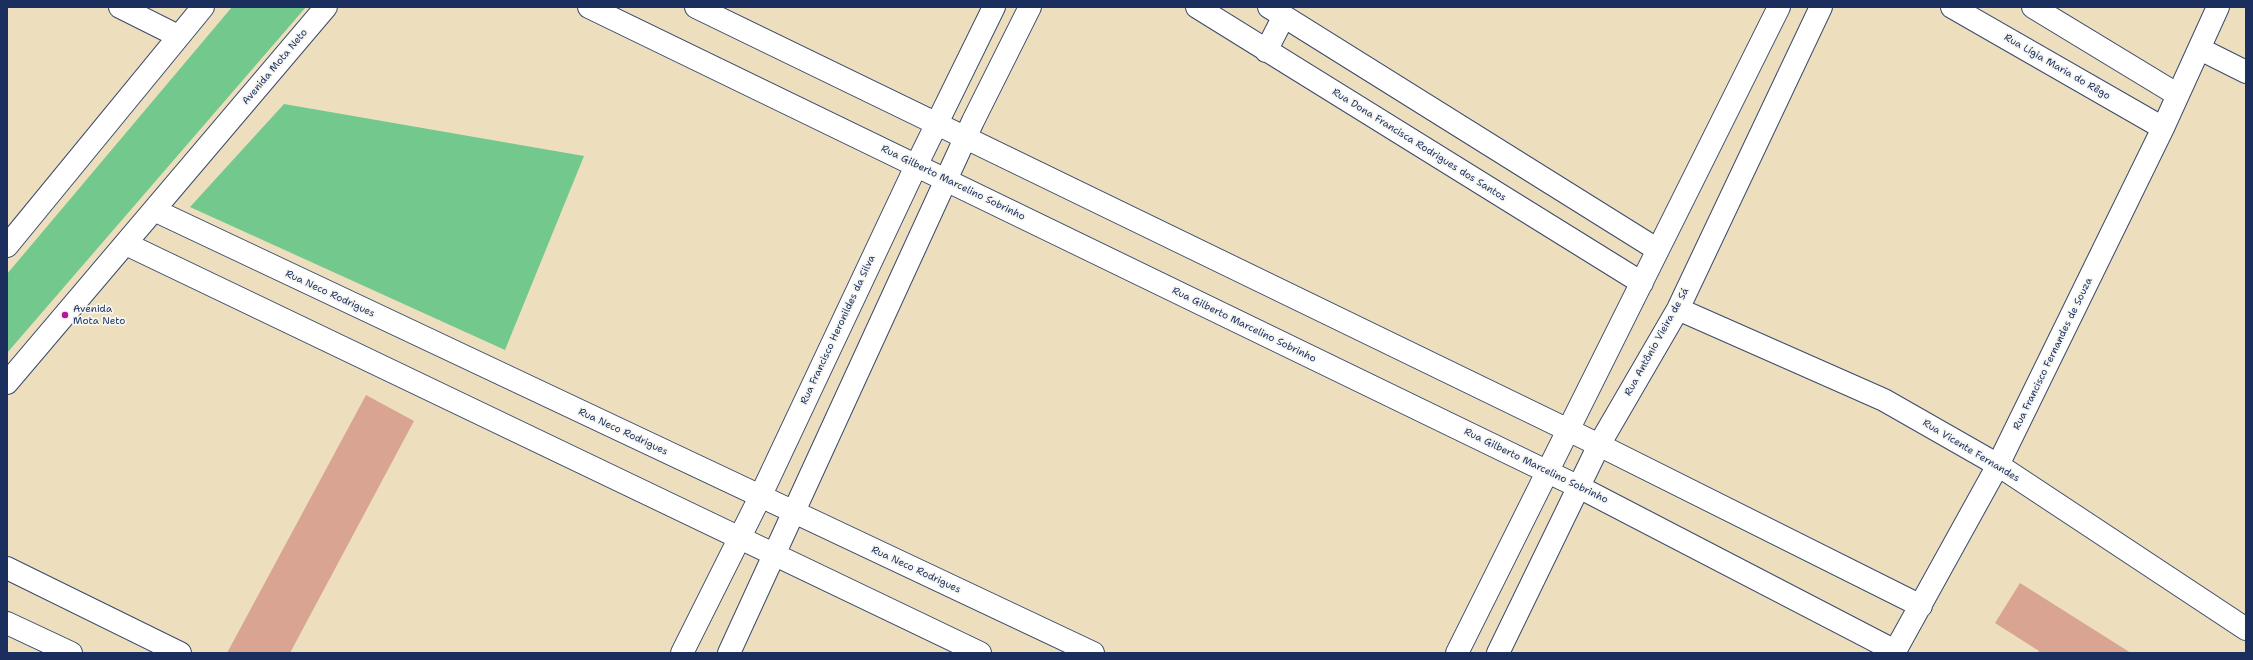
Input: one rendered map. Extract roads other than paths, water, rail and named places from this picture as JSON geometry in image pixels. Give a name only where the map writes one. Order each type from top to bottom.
[{"type":"street","points":[[120,7],[178,36]]},
{"type":"street","points":[[7,246],[202,7]]},
{"type":"street","name":"Avenida Mota Neto","points":[[7,383],[326,7]]},
{"type":"street","name":"Rua Gilberto Marcelino Sobrinho","points":[[589,7],[1548,471],[1894,652]]},
{"type":"street","points":[[696,7],[1599,445],[1921,606]]},
{"type":"street","name":"Rua Francisco Heronildes da Silva","points":[[682,653],[760,497],[936,124],[994,7]]},
{"type":"street","points":[[730,653],[946,180],[1030,7]]},
{"type":"street","name":"Rua Dona Francisca Rodrigues dos Santos","points":[[1197,7],[1642,283]]},
{"type":"street","points":[[1457,653],[1779,7]]},
{"type":"street","name":"Rua Antônio Vieira de Sá","points":[[1498,653],[1599,445],[1678,309],[1821,7]]},
{"type":"street","name":"Rua Lígia Maria do Rêgo","points":[[1952,7],[2163,128]]},
{"type":"street","points":[[2033,7],[2178,95]]},
{"type":"street","name":"Rua Francisco Fernandes de Souza","points":[[1894,652],[1921,606],[1998,465],[2163,128],[2218,7]]},
{"type":"street","points":[[1266,50],[1277,12],[1658,250]]},
{"type":"street","points":[[2200,49],[2246,72]]},
{"type":"street","name":"Rua Neco Rodrigues","points":[[154,210],[1093,653]]},
{"type":"street","points":[[126,244],[980,653]]},
{"type":"street","name":"Rua Vicente Fernandes","points":[[1678,309],[1884,400],[1998,465],[2246,629]]},
{"type":"street","points":[[7,568],[180,653]]},
{"type":"street","points":[[7,623],[71,653]]},
{"type":"place","name":"Avenida Mota Neto","points":[[65,315]]}]
